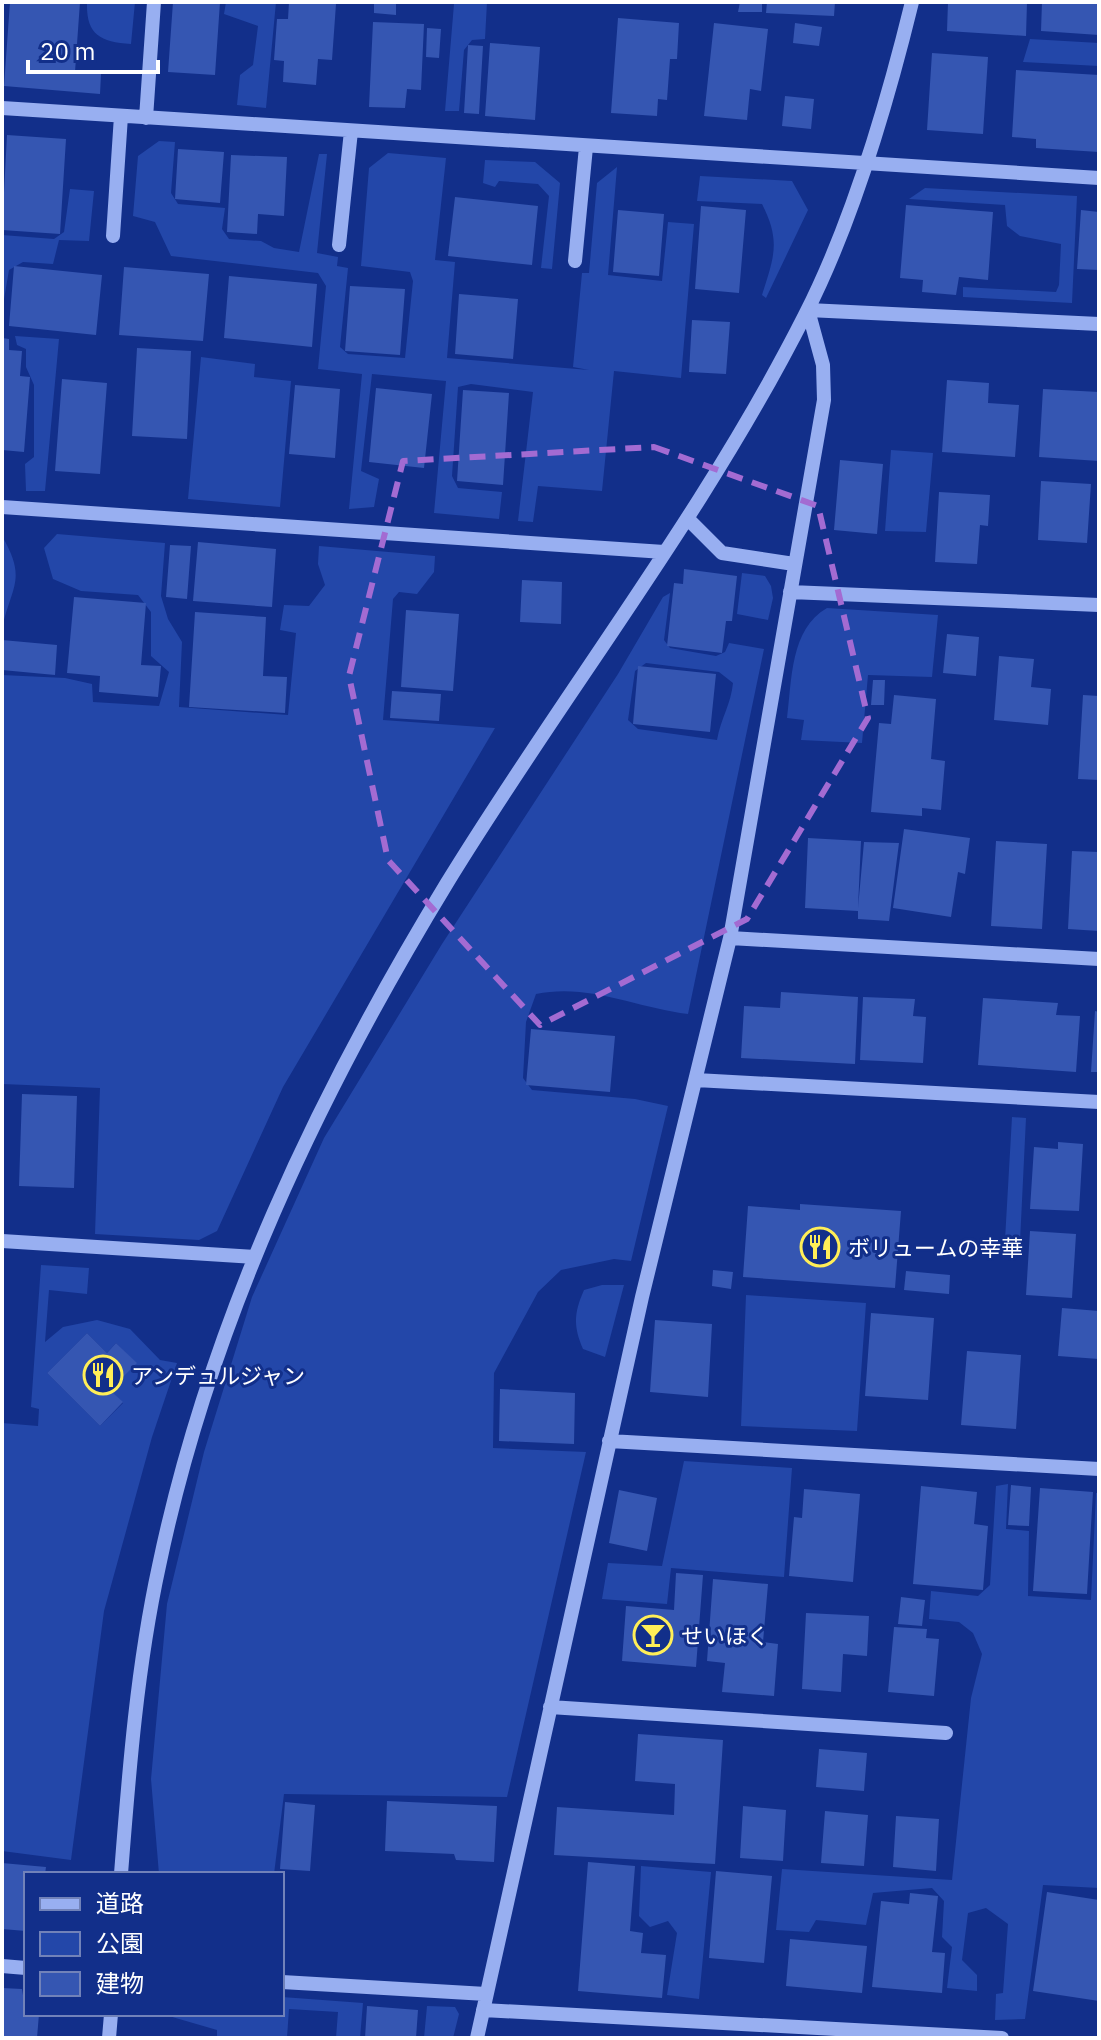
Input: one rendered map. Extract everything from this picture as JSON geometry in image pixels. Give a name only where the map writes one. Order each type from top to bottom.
[{"type":"street","points":[[146,118],[154,2]]},
{"type":"street","points":[[121,1872],[142,1665],[158,1568],[204,1396],[255,1257],[330,1090],[381,996],[449,880],[745,428],[808,310],[866,166],[912,2]]},
{"type":"street","points":[[2,108],[866,166],[1099,178]]},
{"type":"street","points":[[113,236],[121,116]]},
{"type":"street","points":[[339,245],[351,131]]},
{"type":"street","points":[[575,261],[586,147]]},
{"type":"street","points":[[808,310],[1099,324]]},
{"type":"street","points":[[477,2038],[609,1441],[730,938],[824,400],[823,365],[808,310]]},
{"type":"street","points":[[2,507],[664,552]]},
{"type":"street","points":[[688,519],[722,553],[794,564]]},
{"type":"street","points":[[790,592],[1099,605]]},
{"type":"street","points":[[730,938],[1099,959]]},
{"type":"street","points":[[696,1080],[1099,1102]]},
{"type":"street","points":[[2,1241],[255,1257]]},
{"type":"street","points":[[609,1441],[1099,1469]]},
{"type":"street","points":[[550,1707],[946,1733]]},
{"type":"street","points":[[2,1966],[24,1968]]},
{"type":"street","points":[[284,1982],[486,1994]]},
{"type":"street","points":[[483,2010],[1002,2038]]},
{"type":"street","points":[[109,2038],[111,2016]]},
{"type":"highlighted area","points":[[654,447],[818,506],[868,718],[747,919],[540,1025],[388,860],[349,676],[403,461]]},
{"type":"green space","points":[[87,2],[135,2],[131,44],[110,41],[97,34],[89,22]]},
{"type":"green space","points":[[226,2],[276,2],[266,108],[237,105],[240,75],[253,65],[258,26],[224,14]]},
{"type":"green space","points":[[427,2],[487,2],[485,39],[472,40],[464,50],[459,111],[445,111],[454,4]]},
{"type":"green space","points":[[1030,39],[1099,43],[1099,66],[1023,62]]},
{"type":"green space","points":[[159,141],[175,142],[171,193],[178,204],[225,208],[222,229],[229,239],[261,241],[274,248],[299,252],[319,154],[327,154],[317,253],[338,257],[337,266],[348,268],[340,347],[348,354],[405,358],[413,281],[410,272],[361,266],[369,168],[388,153],[446,158],[435,260],[455,262],[447,358],[589,370],[573,367],[582,273],[589,273],[597,183],[617,167],[608,275],[662,281],[668,222],[694,224],[681,378],[614,371],[602,491],[538,486],[533,522],[518,521],[533,392],[471,384],[458,387],[452,476],[458,488],[502,492],[499,519],[434,513],[446,381],[372,374],[361,471],[379,479],[374,507],[349,509],[362,374],[318,369],[326,286],[318,273],[171,256],[155,222],[133,216],[138,156]]},
{"type":"green space","points":[[485,160],[535,162],[560,183],[552,269],[541,268],[549,196],[538,184],[499,181],[495,187],[483,183]]},
{"type":"green space","points":[[700,176],[792,181],[808,210],[766,298],[762,295],[774,239],[762,204],[697,201]]},
{"type":"green space","points":[[925,188],[1077,196],[1072,303],[963,297],[963,287],[1056,292],[1061,244],[1020,236],[1007,226],[1005,205],[909,199]]},
{"type":"green space","points":[[70,189],[94,191],[89,241],[59,240],[53,264],[23,262],[9,270],[2,311],[2,235],[54,239],[64,232]]},
{"type":"green space","points":[[15,336],[59,339],[45,491],[26,491],[25,464],[34,457],[34,385],[26,367],[26,349],[17,345]]},
{"type":"green space","points":[[201,357],[255,364],[254,377],[291,381],[280,507],[188,499]]},
{"type":"green space","points":[[891,450],[933,453],[926,532],[885,531]]},
{"type":"green space","points":[[57,534],[165,543],[161,596],[168,619],[182,642],[179,707],[288,715],[296,633],[280,630],[284,605],[309,606],[325,585],[318,564],[319,546],[435,556],[434,572],[417,594],[399,592],[393,599],[383,720],[495,728],[283,1087],[217,1231],[199,1240],[95,1234],[100,1088],[2,1084],[2,675],[65,678],[92,684],[93,702],[159,706],[169,672],[151,656],[151,612],[138,595],[81,591],[53,579],[44,548]]},
{"type":"green space","points":[[2,536],[16,573],[2,628]]},
{"type":"green space","points":[[742,573],[765,576],[771,586],[773,598],[768,620],[737,614]]},
{"type":"green space","points":[[670,593],[664,640],[670,648],[716,656],[725,652],[729,643],[764,649],[688,1014],[594,994],[556,991],[536,994],[526,1022],[523,1078],[532,1090],[635,1099],[668,1106],[631,1261],[614,1259],[561,1270],[538,1292],[494,1373],[493,1448],[586,1452],[507,1797],[284,1794],[274,1872],[159,1872],[151,1779],[167,1604],[204,1452],[252,1297],[324,1138],[442,944],[618,674],[663,597]],"holes":[[[646,663],[719,672],[733,683],[717,740],[638,729],[628,720],[635,671]]]},
{"type":"green space","points":[[827,608],[938,615],[932,677],[868,675],[862,743],[801,740],[804,720],[787,718],[799,642],[815,617]]},
{"type":"green space","points":[[1012,1117],[1026,1118],[1020,1242],[1005,1240]]},
{"type":"green space","points":[[41,1265],[89,1268],[87,1294],[49,1290],[45,1342],[63,1327],[97,1320],[130,1329],[160,1360],[177,1363],[152,1437],[104,1611],[71,1860],[2,1851],[2,1423],[38,1426],[39,1409],[31,1407]],"holes":[[[87,1333],[107,1353],[116,1343],[136,1363],[110,1390],[123,1403],[100,1426],[47,1373]]]},
{"type":"green space","points":[[602,1285],[624,1285],[605,1357],[583,1349],[576,1320],[584,1290]]},
{"type":"green space","points":[[746,1295],[866,1303],[857,1431],[741,1426]]},
{"type":"green space","points":[[684,1461],[792,1468],[784,1577],[671,1568],[667,1604],[602,1599],[608,1563],[662,1566]]},
{"type":"green space","points":[[1008,1484],[1006,1529],[1029,1531],[1028,1596],[1091,1600],[1096,1493],[1099,1493],[1099,1888],[1043,1885],[1025,2019],[995,2020],[996,1994],[1003,1993],[1008,1924],[986,1908],[968,1913],[962,1960],[977,1975],[977,1991],[947,1988],[952,1947],[942,1937],[944,1901],[932,1888],[873,1893],[866,1925],[816,1920],[809,1932],[776,1930],[782,1869],[952,1880],[971,1698],[982,1654],[973,1633],[959,1622],[929,1619],[931,1591],[978,1596],[990,1585],[996,1486]]},
{"type":"green space","points":[[641,1866],[711,1872],[699,1999],[667,1995],[677,1933],[668,1921],[650,1927],[639,1916]]},
{"type":"green space","points":[[284,1997],[363,2003],[360,2038],[336,2038],[338,2012],[289,2009],[287,2038],[217,2038],[217,2030],[169,2016],[284,2016]]},
{"type":"green space","points":[[427,2006],[455,2007],[459,2014],[453,2038],[424,2038]]},
{"type":"building","points":[[10,2],[80,2],[75,72],[101,74],[100,94],[4,86]]},
{"type":"building","points":[[173,2],[220,2],[215,75],[168,72]]},
{"type":"building","points":[[289,2],[336,4],[332,60],[318,59],[316,85],[283,82],[284,61],[274,60],[277,19],[288,19]]},
{"type":"building","points":[[374,2],[396,2],[396,15],[374,13]]},
{"type":"building","points":[[740,2],[762,2],[762,12],[738,12]]},
{"type":"building","points":[[767,2],[835,2],[834,16],[766,13]]},
{"type":"building","points":[[948,2],[1027,2],[1026,36],[947,31]]},
{"type":"building","points":[[1042,2],[1099,2],[1099,35],[1041,31]]},
{"type":"building","points":[[618,18],[679,23],[677,59],[670,59],[667,100],[658,99],[657,116],[611,113]]},
{"type":"building","points":[[373,22],[424,24],[421,90],[407,89],[405,108],[369,107]]},
{"type":"building","points":[[714,23],[768,29],[761,91],[750,89],[747,120],[704,116]]},
{"type":"building","points":[[795,23],[822,27],[819,46],[793,43]]},
{"type":"building","points":[[427,28],[441,29],[439,58],[426,57]]},
{"type":"building","points":[[490,43],[540,47],[535,120],[485,116]]},
{"type":"building","points":[[468,45],[483,46],[479,114],[464,113]]},
{"type":"building","points":[[932,53],[988,57],[983,134],[927,130]]},
{"type":"building","points":[[1016,70],[1099,75],[1099,152],[1036,148],[1036,139],[1012,137]]},
{"type":"building","points":[[785,96],[814,99],[811,129],[782,126]]},
{"type":"building","points":[[7,135],[66,139],[60,234],[2,230]]},
{"type":"building","points":[[178,149],[224,152],[220,203],[175,199]]},
{"type":"building","points":[[231,155],[287,157],[284,216],[258,214],[257,234],[227,232]]},
{"type":"building","points":[[455,197],[538,206],[532,265],[448,256]]},
{"type":"building","points":[[906,205],[993,212],[988,280],[959,277],[956,295],[922,292],[923,280],[900,278]]},
{"type":"building","points":[[701,206],[746,210],[739,293],[695,289]]},
{"type":"building","points":[[618,210],[664,214],[659,276],[613,272]]},
{"type":"building","points":[[1081,210],[1099,212],[1099,270],[1077,269]]},
{"type":"building","points":[[14,266],[102,275],[96,335],[9,326]]},
{"type":"building","points":[[124,267],[209,274],[203,341],[119,335]]},
{"type":"building","points":[[229,276],[317,284],[312,347],[224,338]]},
{"type":"building","points":[[350,286],[405,289],[400,355],[345,351]]},
{"type":"building","points":[[459,294],[518,299],[513,359],[455,354]]},
{"type":"building","points":[[692,320],[730,322],[726,374],[689,372]]},
{"type":"building","points":[[2,338],[9,339],[9,350],[22,351],[20,376],[30,377],[24,452],[2,450]]},
{"type":"building","points":[[137,348],[191,351],[187,439],[132,436]]},
{"type":"building","points":[[62,379],[107,383],[100,474],[55,471]]},
{"type":"building","points":[[947,380],[989,383],[988,403],[1019,405],[1015,457],[942,452]]},
{"type":"building","points":[[295,385],[340,389],[335,458],[289,454]]},
{"type":"building","points":[[376,388],[432,394],[424,468],[369,462]]},
{"type":"building","points":[[1043,389],[1099,392],[1099,461],[1039,457]]},
{"type":"building","points":[[463,390],[509,393],[503,485],[457,481]]},
{"type":"building","points":[[840,460],[883,464],[877,534],[834,530]]},
{"type":"building","points":[[1041,481],[1091,484],[1087,543],[1038,540]]},
{"type":"building","points":[[939,492],[990,495],[988,526],[980,525],[977,564],[935,562]]},
{"type":"building","points":[[198,542],[276,549],[272,607],[193,601]]},
{"type":"building","points":[[170,545],[191,546],[187,599],[166,597]]},
{"type":"building","points":[[684,569],[737,576],[732,621],[726,621],[722,653],[667,646],[674,583],[683,584]]},
{"type":"building","points":[[522,580],[562,582],[561,624],[520,622]]},
{"type":"building","points":[[74,597],[146,603],[141,665],[161,666],[158,697],[99,692],[100,676],[67,673]]},
{"type":"building","points":[[406,610],[459,614],[453,691],[401,687]]},
{"type":"building","points":[[195,612],[266,617],[263,676],[287,677],[285,713],[189,707]]},
{"type":"building","points":[[947,634],[979,637],[976,676],[943,673]]},
{"type":"building","points":[[2,640],[57,645],[55,675],[2,670]]},
{"type":"building","points":[[999,656],[1034,659],[1031,687],[1051,689],[1048,725],[994,720]]},
{"type":"building","points":[[638,666],[716,674],[710,732],[633,724]]},
{"type":"building","points":[[873,680],[885,680],[884,705],[871,705]]},
{"type":"building","points":[[392,691],[441,694],[439,721],[390,718]]},
{"type":"building","points":[[894,695],[936,699],[931,759],[945,761],[941,810],[922,808],[922,816],[871,812],[879,723],[891,724]]},
{"type":"building","points":[[1083,695],[1099,696],[1099,780],[1078,779]]},
{"type":"building","points":[[904,829],[970,838],[965,874],[958,872],[951,917],[893,908]]},
{"type":"building","points":[[808,838],[861,841],[858,908],[864,842],[899,843],[889,921],[858,919],[858,911],[805,908]]},
{"type":"building","points":[[996,841],[1047,844],[1042,929],[991,926]]},
{"type":"building","points":[[1072,851],[1099,852],[1099,931],[1068,929]]},
{"type":"building","points":[[781,992],[858,997],[855,1064],[741,1058],[744,1006],[780,1008]]},
{"type":"building","points":[[863,997],[915,999],[913,1016],[926,1017],[923,1063],[860,1060]]},
{"type":"building","points":[[983,998],[1058,1003],[1056,1015],[1080,1016],[1076,1072],[978,1065]]},
{"type":"building","points":[[1095,1011],[1099,1012],[1099,1072],[1091,1072]]},
{"type":"building","points":[[531,1029],[615,1036],[610,1092],[526,1085]]},
{"type":"building","points":[[22,1094],[77,1096],[74,1188],[19,1186]]},
{"type":"building","points":[[1058,1142],[1083,1144],[1079,1211],[1030,1209],[1034,1147],[1058,1149]]},
{"type":"building","points":[[800,1204],[901,1211],[895,1288],[743,1277],[748,1206],[800,1210]]},
{"type":"building","points":[[1030,1231],[1076,1234],[1072,1298],[1026,1295]]},
{"type":"building","points":[[713,1270],[733,1272],[731,1289],[712,1286]]},
{"type":"building","points":[[906,1271],[950,1275],[949,1294],[904,1290]]},
{"type":"building","points":[[1062,1308],[1099,1311],[1099,1359],[1058,1356]]},
{"type":"building","points":[[871,1313],[934,1318],[928,1400],[865,1396]]},
{"type":"building","points":[[655,1320],[712,1324],[708,1397],[650,1392]]},
{"type":"building","points":[[87,1333],[107,1353],[116,1343],[137,1363],[110,1390],[123,1402],[100,1426],[47,1373]]},
{"type":"building","points":[[967,1351],[1021,1355],[1016,1429],[961,1425]]},
{"type":"building","points":[[500,1389],[575,1393],[574,1444],[499,1441]]},
{"type":"building","points":[[1011,1485],[1031,1487],[1029,1526],[1008,1525]]},
{"type":"building","points":[[921,1486],[977,1492],[974,1524],[988,1526],[983,1590],[913,1584]]},
{"type":"building","points":[[1040,1488],[1093,1492],[1087,1594],[1033,1591]]},
{"type":"building","points":[[804,1489],[860,1494],[853,1582],[789,1576],[794,1517],[802,1518]]},
{"type":"building","points":[[619,1490],[657,1498],[647,1551],[609,1543]]},
{"type":"building","points":[[676,1573],[703,1575],[696,1667],[622,1661],[626,1606],[674,1610]]},
{"type":"building","points":[[713,1579],[768,1584],[763,1642],[778,1644],[774,1696],[722,1692],[725,1663],[707,1661]]},
{"type":"building","points":[[901,1597],[925,1600],[922,1626],[898,1624]]},
{"type":"building","points":[[806,1613],[869,1616],[867,1656],[843,1654],[841,1692],[802,1689]]},
{"type":"building","points":[[894,1627],[927,1629],[926,1638],[939,1639],[934,1696],[888,1692]]},
{"type":"building","points":[[638,1734],[723,1740],[715,1864],[554,1855],[557,1807],[674,1815],[675,1784],[635,1781]]},
{"type":"building","points":[[819,1749],[867,1753],[864,1791],[816,1787]]},
{"type":"building","points":[[387,1801],[497,1806],[494,1862],[456,1860],[454,1854],[385,1851]]},
{"type":"building","points":[[285,1802],[315,1805],[310,1871],[280,1869]]},
{"type":"building","points":[[743,1806],[786,1810],[783,1861],[740,1858]]},
{"type":"building","points":[[825,1811],[868,1815],[864,1866],[821,1863]]},
{"type":"building","points":[[896,1816],[939,1819],[936,1871],[893,1867]]},
{"type":"building","points":[[588,1862],[635,1866],[630,1931],[643,1933],[641,1953],[666,1955],[662,1998],[578,1991]]},
{"type":"building","points":[[2,1863],[46,1867],[45,1872],[24,1872],[24,1931],[2,1929]]},
{"type":"building","points":[[716,1871],[772,1876],[764,1963],[709,1958]]},
{"type":"building","points":[[1047,1892],[1099,1900],[1099,2001],[1033,1991]]},
{"type":"building","points":[[910,1893],[938,1896],[932,1952],[945,1953],[942,1993],[872,1987],[881,1901],[909,1904]]},
{"type":"building","points":[[790,1939],[867,1946],[862,1993],[786,1986]]},
{"type":"building","points":[[2,1988],[22,1989],[24,2016],[39,2016],[37,2038],[2,2038]]},
{"type":"building","points":[[367,2006],[418,2010],[416,2038],[365,2038]]},
{"type":"place","name":"ボリュームの幸華","points":[[820,1247]]},
{"type":"place","name":"アンデュルジャン","points":[[103,1375]]},
{"type":"place","name":"せいほく","points":[[653,1635]]}]
